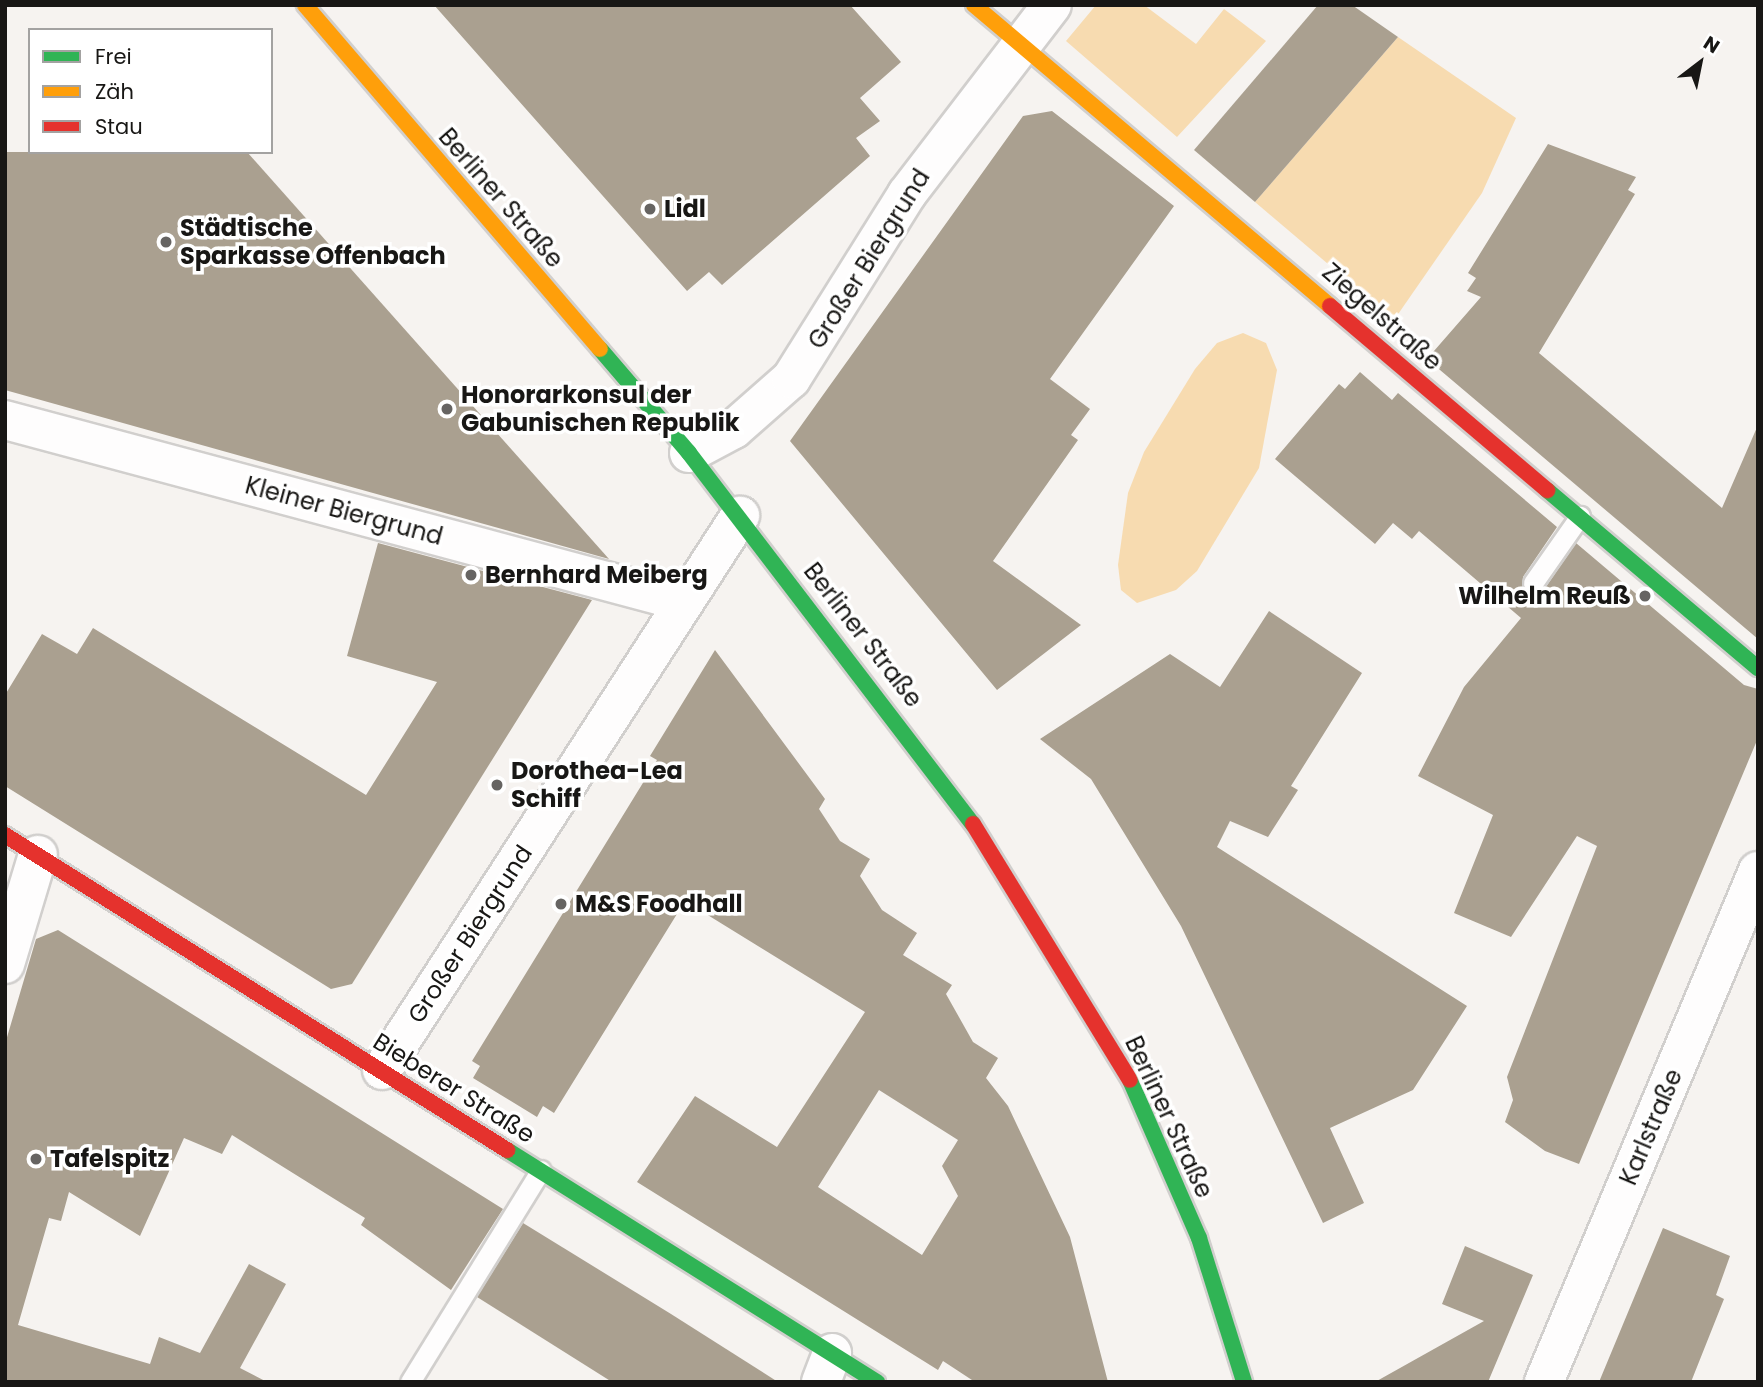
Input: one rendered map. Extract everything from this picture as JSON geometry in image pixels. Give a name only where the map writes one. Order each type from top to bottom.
[{"type":"street","name":"Berliner Straße","points":[[305,5],[689,453],[932,763],[1089,1006],[1173,1169],[1244,1382]]},
{"type":"street","name":"Ziegelstraße","points":[[974,5],[1758,668]]},
{"type":"street","name":"Großer Biergrund","points":[[689,453],[749,418],[791,379],[840,309],[872,246],[1021,42],[1052,5]]},
{"type":"street","name":"Kleiner Biergrund","points":[[5,420],[684,602]]},
{"type":"street","name":"Großer Biergrund","points":[[382,1070],[740,516]]},
{"type":"street","name":"Bieberer Straße","points":[[5,835],[541,1170],[826,1367],[877,1382]]},
{"type":"street","points":[[5,964],[38,855]]},
{"type":"street","name":"Karlstraße","points":[[1544,1382],[1758,871]]},
{"type":"lane","points":[[1533,583],[1580,516]]},
{"type":"lane","points":[[410,1382],[541,1170]]},
{"type":"shaded area","points":[[1096,5],[1144,5],[1196,44],[1224,9],[1266,41],[1177,137],[1066,41]]},
{"type":"shaded area","points":[[1398,37],[1516,118],[1482,193],[1394,320],[1255,202]]},
{"type":"shaded area","points":[[1243,333],[1266,343],[1277,370],[1259,468],[1197,571],[1176,590],[1137,603],[1121,590],[1118,565],[1128,493],[1144,452],[1195,369],[1217,343]]},
{"type":"building","points":[[434,5],[850,5],[901,62],[860,98],[880,121],[856,138],[870,156],[722,285],[709,272],[687,291]]},
{"type":"building","points":[[1318,5],[1352,5],[1398,37],[1255,202],[1194,150]]},
{"type":"building","points":[[1052,111],[1174,206],[1050,379],[1090,409],[1071,435],[1078,440],[993,561],[1081,625],[997,690],[790,441],[1023,116]]},
{"type":"building","points":[[1548,144],[1636,177],[1628,190],[1635,194],[1539,353],[1722,508],[1758,425],[1758,639],[1427,359],[1481,297],[1467,291],[1476,278],[1468,273]]},
{"type":"building","name":"Städtische Sparkasse Offenbach","points":[[5,152],[249,154],[609,559],[5,390]]},
{"type":"building","points":[[1360,372],[1392,400],[1398,393],[1557,527],[1523,577],[1525,593],[1543,591],[1576,543],[1744,685],[1758,689],[1758,738],[1579,1164],[1545,1151],[1505,1122],[1513,1100],[1507,1077],[1597,846],[1577,836],[1511,937],[1454,913],[1493,815],[1418,776],[1464,687],[1521,618],[1419,531],[1412,539],[1393,523],[1375,544],[1275,459],[1339,384],[1345,389]]},
{"type":"building","points":[[378,543],[592,600],[352,984],[331,989],[5,786],[5,695],[42,634],[77,654],[93,628],[366,795],[437,682],[347,656]]},
{"type":"building","points":[[1269,611],[1362,673],[1291,786],[1298,790],[1268,837],[1230,821],[1217,847],[1467,1006],[1413,1090],[1330,1128],[1364,1203],[1323,1223],[1181,926],[1091,779],[1040,739],[1170,654],[1220,687]]},
{"type":"building","points":[[715,650],[825,799],[819,809],[840,841],[870,859],[860,876],[882,910],[917,933],[903,955],[952,985],[946,994],[973,1042],[998,1058],[986,1078],[1008,1106],[1070,1237],[1108,1382],[975,1382],[943,1361],[938,1370],[637,1182],[695,1096],[777,1147],[865,1012],[685,901],[554,1113],[543,1106],[537,1117],[473,1078],[480,1066],[472,1061],[657,760],[650,756]],"holes":[[[879,1090],[958,1140],[942,1166],[958,1196],[922,1255],[818,1187]]]},
{"type":"building","points":[[58,930],[503,1209],[451,1290],[361,1225],[365,1218],[232,1135],[222,1154],[184,1138],[140,1236],[69,1192],[61,1221],[49,1218],[18,1325],[150,1364],[159,1337],[200,1353],[249,1264],[286,1284],[240,1368],[267,1382],[5,1382],[5,1044],[36,939]]},
{"type":"building","points":[[523,1223],[778,1382],[612,1382],[477,1297]]},
{"type":"building","points":[[1663,1228],[1730,1256],[1716,1295],[1724,1299],[1691,1382],[1599,1382]]},
{"type":"building","points":[[1465,1246],[1533,1275],[1488,1382],[1375,1382],[1484,1321],[1442,1304]]},
{"type":"traffic: fast","points":[[600,349],[689,453],[973,824]]},
{"type":"traffic: fast","points":[[1547,490],[1758,668]]},
{"type":"traffic: fast","points":[[1130,1080],[1199,1238],[1244,1382]]},
{"type":"traffic: fast","points":[[507,1150],[877,1382]]},
{"type":"traffic: slow","points":[[305,5],[600,349]]},
{"type":"traffic: slow","points":[[974,5],[1330,306]]},
{"type":"traffic: jam","points":[[1330,306],[1547,490]]},
{"type":"traffic: jam","points":[[973,824],[1130,1080]]},
{"type":"traffic: jam","points":[[5,835],[507,1150]]},
{"type":"place","name":"Lidl","points":[[650,209]]},
{"type":"place","name":"Städtische Sparkasse Offenbach","points":[[166,242]]},
{"type":"place","name":"Honorarkonsul der Gabunischen Republik","points":[[447,409]]},
{"type":"place","name":"Bernhard Meiberg","points":[[471,575]]},
{"type":"place","name":"Wilhelm Reuß","points":[[1645,596]]},
{"type":"place","name":"Dorothea-Lea Schiff","points":[[497,785]]},
{"type":"place","name":"M&S Foodhall","points":[[561,904]]},
{"type":"place","name":"Tafelspitz","points":[[36,1159]]}]
